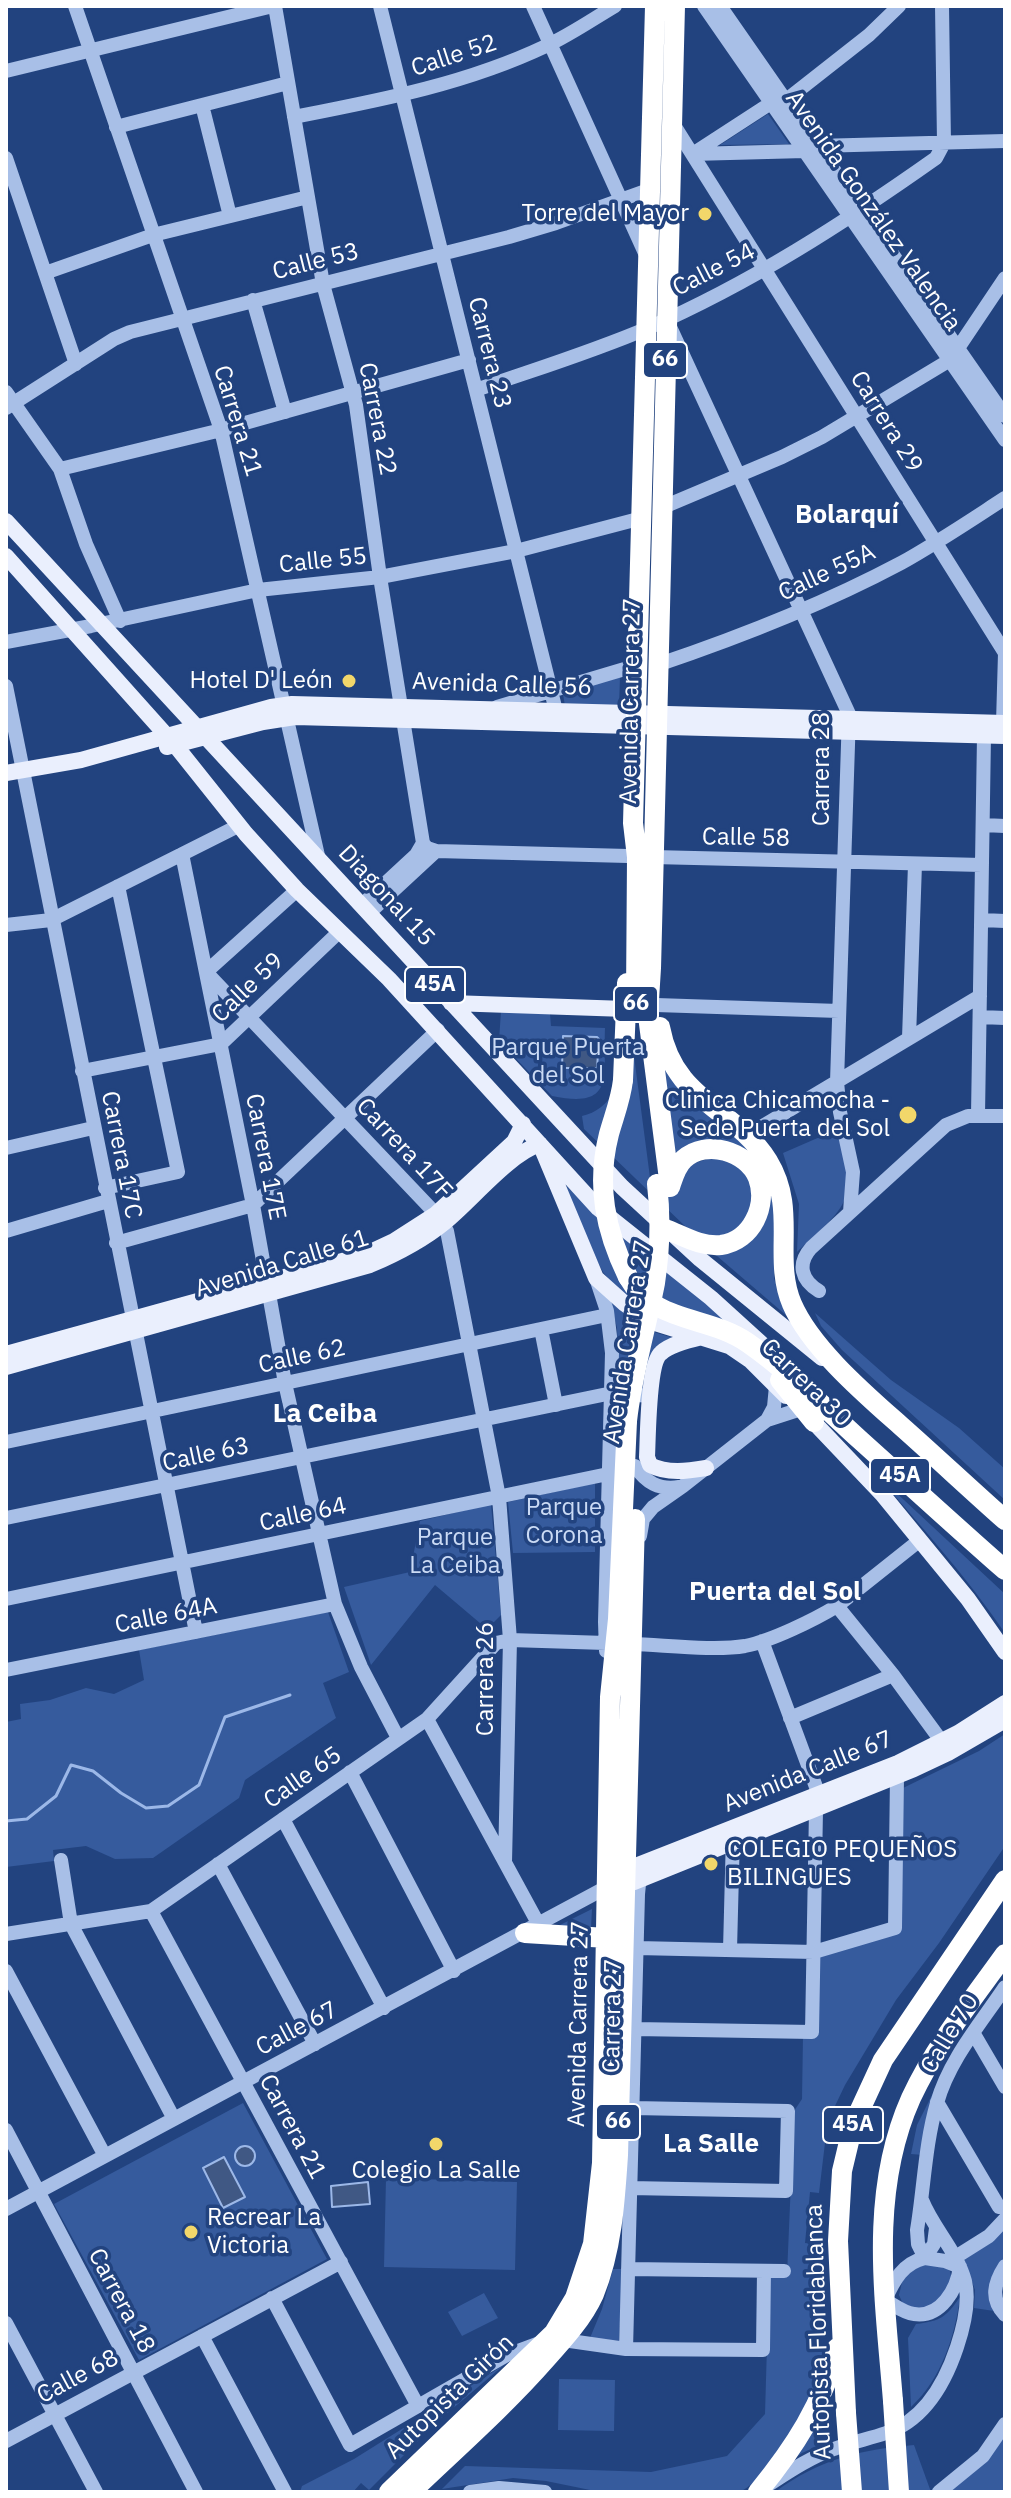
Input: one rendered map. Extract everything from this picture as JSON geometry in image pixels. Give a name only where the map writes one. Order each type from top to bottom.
[{"type":"highway","name":"Avenida Carrera 27","points":[[648,665],[642,518],[655,6]]},
{"type":"highway","name":"Avenida Carrera 27","points":[[555,2340],[575,2298],[596,2230],[602,2163],[607,1938],[625,1881],[610,1697],[635,1365],[657,1266],[663,1186],[648,1016],[653,857],[646,720],[661,508],[675,6]]},
{"type":"highway","name":"Avenida Carrera 27","points":[[646,720],[633,823],[637,857],[637,1023],[663,1186]]},
{"type":"highway","points":[[633,823],[628,856],[623,1080],[605,1153],[602,1187],[609,1233],[628,1277],[644,1298],[659,1309],[719,1328],[749,1343],[786,1384]]},
{"type":"highway","points":[[651,968],[663,1043],[679,1074],[698,1097],[746,1136],[767,1160],[780,1190],[785,1212],[785,1271],[792,1304],[807,1329],[853,1383]]},
{"type":"highway","points":[[663,1186],[684,1158],[712,1149],[740,1157],[758,1179],[762,1198],[753,1225],[730,1243],[701,1244],[668,1230]]},
{"type":"highway","points":[[749,1343],[808,1416]]},
{"type":"highway","name":"45A","points":[[853,1383],[1005,1520]]},
{"type":"highway","name":"45A","points":[[786,1384],[1005,1570]]},
{"type":"highway","name":"Avenida Carrera 27","points":[[555,2340],[583,2314],[593,2296],[613,2216],[618,2155],[634,1578],[635,1466],[632,1422]]},
{"type":"highway","name":"Autopista Floridablanca","points":[[852,2492],[838,2241],[842,2171],[853,2125],[883,2060],[1005,1880]]},
{"type":"highway","points":[[532,1929],[607,1938]]},
{"type":"highway","name":"45A","points":[[899,2492],[882,2230],[887,2179],[897,2136],[928,2065],[1005,1954]]},
{"type":"highway","points":[[758,2492],[793,2447],[818,2405],[842,2329]]},
{"type":"highway","name":"Autopista Girón","points":[[389,2492],[555,2340]]},
{"type":"highway","name":"Autopista Girón","points":[[411,2492],[516,2392],[555,2340]]},
{"type":"main road","name":"Diagonal 15","points":[[6,521],[610,1175],[700,1259],[853,1383]]},
{"type":"main road","name":"45A","points":[[6,556],[170,741],[238,826],[297,890],[438,1030],[606,1215],[739,1322],[786,1384]]},
{"type":"main road","name":"Avenida Calle 56","points":[[402,713],[490,709],[556,711],[646,720]]},
{"type":"main road","name":"Avenida Calle 56","points":[[6,784],[18,775],[286,711],[848,726],[1004,727]]},
{"type":"main road","name":"Avenida Calle 56","points":[[848,726],[984,736],[1004,727]]},
{"type":"main road","points":[[451,1003],[626,1009]]},
{"type":"main road","name":"Avenida Calle 61","points":[[440,1219],[514,1142],[523,1124]]},
{"type":"main road","name":"Avenida Calle 61","points":[[6,1367],[133,1326],[268,1288],[364,1255],[440,1219],[521,1153],[540,1144]]},
{"type":"main road","name":"Carrera 30","points":[[540,1144],[596,1278],[649,1321],[729,1346],[786,1384],[808,1416],[920,1540],[975,1608],[1005,1652]]},
{"type":"main road","name":"Avenida Calle 61","points":[[6,1354],[133,1326]]},
{"type":"main road","points":[[703,1336],[664,1350],[655,1363],[647,1457],[650,1465],[664,1471],[706,1468]]},
{"type":"main road","name":"Avenida Calle 67","points":[[817,1802],[942,1742],[1005,1703]]},
{"type":"main road","name":"Avenida Calle 67","points":[[625,1881],[633,1867],[897,1777],[948,1753],[1005,1720]]},
{"type":"street","name":"Carrera 21","points":[[75,6],[221,430],[320,860]]},
{"type":"street","points":[[6,71],[274,6]]},
{"type":"street","name":"Carrera 22","points":[[274,6],[323,284],[353,393],[402,713],[429,847]]},
{"type":"street","name":"Carrera 23","points":[[380,6],[556,711]]},
{"type":"street","points":[[533,6],[649,261]]},
{"type":"street","name":"Calle 52","points":[[294,117],[403,96],[479,74],[550,44],[615,6]]},
{"type":"street","name":"Avenida González Valencia","points":[[704,6],[778,102],[954,354],[1005,440]]},
{"type":"street","name":"Avenida González Valencia","points":[[720,6],[778,102]]},
{"type":"street","points":[[692,154],[778,102],[869,35],[899,6]]},
{"type":"street","points":[[942,6],[944,143]]},
{"type":"street","points":[[116,127],[288,83]]},
{"type":"street","points":[[202,105],[230,216]]},
{"type":"street","name":"Carrera 29","points":[[672,122],[1005,653],[1004,727]]},
{"type":"street","points":[[692,154],[1005,141]]},
{"type":"street","name":"Calle 54","points":[[476,390],[647,328],[765,270],[856,214],[936,158],[944,143]]},
{"type":"street","points":[[7,167],[76,364]]},
{"type":"street","name":"Calle 53","points":[[9,401],[122,335],[556,223],[651,189]]},
{"type":"street","points":[[45,273],[153,235],[308,197]]},
{"type":"street","points":[[661,508],[782,457],[857,418],[954,354],[1005,278]]},
{"type":"street","points":[[253,300],[285,412]]},
{"type":"street","name":"Carrera 28","points":[[666,319],[844,699],[848,726],[837,1082],[840,1112],[852,1159],[850,1212]]},
{"type":"street","name":"Avenida González Valencia","points":[[954,354],[1005,416]]},
{"type":"street","points":[[60,469],[221,430],[469,360]]},
{"type":"street","points":[[9,401],[60,469],[86,544],[120,621]]},
{"type":"street","name":"Calle 55A","points":[[490,709],[711,647],[885,571],[936,543],[1005,498]]},
{"type":"street","name":"Calle 55","points":[[6,642],[120,621],[258,590],[380,577],[516,551],[642,518]]},
{"type":"street","name":"Carrera 17C","points":[[6,686],[18,775],[51,920],[196,1632]]},
{"type":"street","points":[[978,1115],[984,736]]},
{"type":"street","points":[[983,825],[1005,826]]},
{"type":"street","points":[[6,925],[51,920],[238,826]]},
{"type":"street","points":[[365,909],[429,847],[628,856]]},
{"type":"street","name":"Carrera 17E","points":[[182,854],[253,1205],[285,1383],[335,1604],[361,1667],[398,1738]]},
{"type":"street","name":"Calle 58","points":[[653,857],[982,865]]},
{"type":"street","points":[[909,1038],[915,864]]},
{"type":"street","points":[[6,1231],[178,1172],[118,886]]},
{"type":"street","points":[[206,972],[297,890]]},
{"type":"street","points":[[982,920],[1005,921]]},
{"type":"street","name":"Calle 59","points":[[82,1071],[221,1044],[340,931]]},
{"type":"street","name":"Carrera 17F","points":[[206,972],[440,1219],[447,1231],[499,1497]]},
{"type":"street","points":[[746,1136],[980,996]]},
{"type":"street","points":[[656,1005],[839,1011]]},
{"type":"street","points":[[980,1017],[1005,1018]]},
{"type":"street","points":[[116,1243],[253,1205],[438,1030]]},
{"type":"street","points":[[819,1291],[803,1275],[802,1260],[811,1248],[946,1125],[961,1117],[1005,1116]]},
{"type":"street","points":[[6,1148],[93,1128]]},
{"type":"street","points":[[852,1159],[866,1175],[882,1183]]},
{"type":"street","name":"Avenida Carrera 27","points":[[596,1278],[607,1315],[612,1353],[606,1643],[610,1697]]},
{"type":"street","name":"Calle 62","points":[[6,1442],[607,1315]]},
{"type":"street","points":[[541,1329],[556,1405]]},
{"type":"street","points":[[634,1578],[643,1519],[653,1507],[767,1420],[786,1384]]},
{"type":"street","name":"Calle 63","points":[[6,1518],[612,1393],[650,1396]]},
{"type":"street","points":[[767,1420],[808,1416]]},
{"type":"street","points":[[635,1466],[655,1486],[664,1489],[683,1486]]},
{"type":"street","name":"Calle 64","points":[[6,1599],[608,1474]]},
{"type":"street","name":"Carrera 26","points":[[499,1497],[510,1640],[505,1862]]},
{"type":"street","points":[[632,1644],[736,1647],[762,1641],[837,1606],[920,1540]]},
{"type":"street","name":"Calle 64A","points":[[6,1670],[335,1604]]},
{"type":"street","points":[[837,1606],[942,1742]]},
{"type":"street","points":[[510,1640],[606,1643]]},
{"type":"street","name":"Calle 65","points":[[6,1934],[151,1911],[427,1719],[491,1647],[510,1640]]},
{"type":"street","points":[[635,2029],[812,2032],[817,1802],[762,1641]]},
{"type":"street","points":[[790,1718],[893,1675]]},
{"type":"street","points":[[427,1719],[505,1862],[532,1929]]},
{"type":"street","points":[[350,1772],[454,1971]]},
{"type":"street","points":[[637,1948],[814,1952],[895,1928],[897,1777]]},
{"type":"street","points":[[483,1821],[495,1822],[506,1818]]},
{"type":"street","points":[[283,1819],[384,2008]]},
{"type":"street","points":[[730,1950],[733,1835]]},
{"type":"street","points":[[61,1860],[71,1924],[174,2119]]},
{"type":"street","points":[[218,1864],[315,2044]]},
{"type":"street","name":"Calle 67","points":[[6,2209],[625,1881]]},
{"type":"street","name":"Carrera 27","points":[[625,1881],[638,1889],[626,2349]]},
{"type":"street","name":"Carrera 21","points":[[151,1911],[418,2406]]},
{"type":"street","points":[[6,1971],[105,2156]]},
{"type":"street","name":"Calle 70","points":[[925,2258],[917,2237],[937,2102],[951,2070],[1005,1987]]},
{"type":"street","points":[[974,2034],[1005,2087]]},
{"type":"street","points":[[937,2102],[1002,2213],[989,2236],[957,2262],[925,2258],[904,2268],[885,2300],[914,2314],[932,2311],[949,2297],[957,2281],[957,2262]]},
{"type":"street","points":[[630,2188],[786,2191],[788,2111],[633,2108]]},
{"type":"street","name":"Carrera 18","points":[[6,2130],[196,2492]]},
{"type":"street","points":[[758,2492],[830,2450],[903,2426],[923,2411],[947,2373],[964,2322],[967,2295],[957,2262],[922,2200]]},
{"type":"street","points":[[925,2258],[934,2244],[936,2227]]},
{"type":"street","name":"Calle 68","points":[[6,2441],[341,2262]]},
{"type":"street","points":[[1005,2266],[998,2278],[994,2297],[1005,2315]]},
{"type":"street","points":[[628,2269],[784,2271]]},
{"type":"street","points":[[272,2298],[350,2445],[507,2355],[555,2340],[626,2349],[763,2350],[764,2271]]},
{"type":"street","points":[[6,2323],[96,2492]]},
{"type":"street","points":[[202,2336],[285,2492]]},
{"type":"street","points":[[939,2492],[983,2456],[1005,2424]]},
{"type":"street","points":[[470,2492],[499,2488],[545,2492]]},
{"type":"green space","points":[[768,114],[789,144],[720,145]]},
{"type":"green space","points":[[620,677],[619,707],[565,706],[563,694]]},
{"type":"green space","name":"Parque Puerta del Sol","points":[[501,1011],[550,1014],[551,1026],[605,1028],[604,1074],[602,1085],[596,1093],[587,1098],[573,1099],[552,1096],[499,1041]]},
{"type":"green space","points":[[658,1050],[681,1093],[748,1149],[774,1197],[774,1278],[787,1316],[710,1250],[738,1246],[753,1239],[763,1226],[766,1215],[734,1148],[675,1164]]},
{"type":"green space","points":[[634,1056],[651,1185],[700,1161],[719,1157],[727,1159],[752,1179],[755,1209],[739,1232],[715,1239],[687,1228],[584,1129],[582,1116],[608,1101]]},
{"type":"green space","points":[[836,1130],[846,1168],[845,1197],[833,1217],[797,1252],[799,1204],[783,1153]]},
{"type":"green space","points":[[565,1185],[619,1235],[689,1288],[732,1326],[640,1306],[615,1287],[591,1250]]},
{"type":"green space","points":[[611,1302],[647,1330],[677,1339],[646,1391],[619,1388],[617,1328]]},
{"type":"green space","points":[[815,1313],[891,1380],[959,1428],[1005,1469],[1005,1500],[842,1350],[821,1326]]},
{"type":"green space","points":[[875,1473],[1005,1594],[1005,1633],[959,1571]]},
{"type":"green space","name":"Parque Corona","points":[[595,1483],[595,1552],[513,1553],[508,1502]]},
{"type":"green space","name":"Parque La Ceiba","points":[[491,1504],[501,1615],[487,1629],[435,1585],[371,1665],[344,1587],[410,1572],[420,1521]]},
{"type":"green space","points":[[328,1612],[349,1672],[323,1683],[336,1718],[245,1780],[239,1798],[153,1858],[115,1859],[86,1846],[53,1850],[54,1861],[6,1867],[6,1722],[21,1719],[20,1704],[50,1700],[86,1688],[114,1694],[144,1680],[139,1650]]},
{"type":"green space","points":[[1005,1734],[1005,1846],[896,2000],[835,2106],[825,2143],[819,2193],[810,2192],[805,2243],[815,2244],[822,2338],[819,2375],[808,2405],[771,2463],[740,2492],[600,2492],[513,2478],[442,2489],[465,2466],[651,2472],[727,2456],[765,2414],[769,2276],[787,2275],[794,2111],[802,2099],[803,2036],[818,1955],[899,1932],[903,1788],[979,1751]]},
{"type":"green space","points":[[592,1909],[591,1928],[556,1927]]},
{"type":"green space","points":[[938,2083],[923,2155],[911,2154],[917,2125]]},
{"type":"green space","name":"Recrear La Victoria","points":[[243,2103],[327,2259],[139,2360],[54,2204]]},
{"type":"green space","points":[[386,2178],[517,2182],[515,2270],[384,2267]]},
{"type":"green space","points":[[1005,2224],[1005,2257],[993,2274],[989,2291],[994,2311],[974,2308],[975,2290],[963,2257]]},
{"type":"green space","points":[[924,2262],[949,2269],[951,2283],[945,2294],[923,2311],[903,2304],[899,2295],[903,2278]]},
{"type":"green space","points":[[613,2269],[623,2269],[619,2341],[590,2338],[602,2309]]},
{"type":"green space","points":[[484,2293],[498,2318],[462,2336],[448,2312]]},
{"type":"green space","points":[[960,2297],[945,2356],[931,2384],[911,2407],[908,2338],[916,2324],[942,2317]]},
{"type":"green space","points":[[504,2365],[438,2421],[369,2490],[361,2483],[353,2492],[300,2492],[302,2486],[354,2459]]},
{"type":"green space","points":[[559,2379],[615,2380],[614,2431],[558,2430]]},
{"type":"green space","points":[[827,2396],[831,2440],[789,2462]]},
{"type":"green space","points":[[1005,2432],[1005,2492],[949,2492]]},
{"type":"green space","points":[[914,2445],[931,2492],[775,2492],[808,2471],[841,2458]]},
{"type":"shaded area","points":[[563,1036],[597,1037],[597,1068],[562,1068]]},
{"type":"shaded area","points":[[245,2146],[252,2149],[255,2156],[252,2163],[245,2166],[238,2163],[235,2156],[238,2149]]},
{"type":"shaded area","points":[[224,2157],[245,2197],[223,2208],[203,2168]]},
{"type":"shaded area","points":[[368,2182],[370,2204],[332,2207],[331,2186]]},
{"type":"waterway","points":[[6,1821],[27,1819],[56,1796],[71,1765],[93,1771],[146,1808],[168,1806],[199,1785],[225,1717],[290,1695]]},
{"type":"place","name":"Torre del Mayor","points":[[705,214]]},
{"type":"place","name":"Hotel D' León","points":[[349,681]]},
{"type":"place","name":"Clinica Chicamocha - Sede Puerta del Sol","points":[[908,1115]]},
{"type":"place","name":"COLEGIO PEQUEÑOS BILINGUES","points":[[711,1864]]},
{"type":"place","name":"Colegio La Salle","points":[[436,2144]]},
{"type":"place","name":"Recrear La Victoria","points":[[191,2232]]},
{"type":"district","name":"Bolarquí","points":[[847,515]]},
{"type":"district","name":"La Ceiba","points":[[325,1414]]},
{"type":"district","name":"Puerta del Sol","points":[[775,1592]]},
{"type":"district","name":"La Salle","points":[[711,2144]]}]
